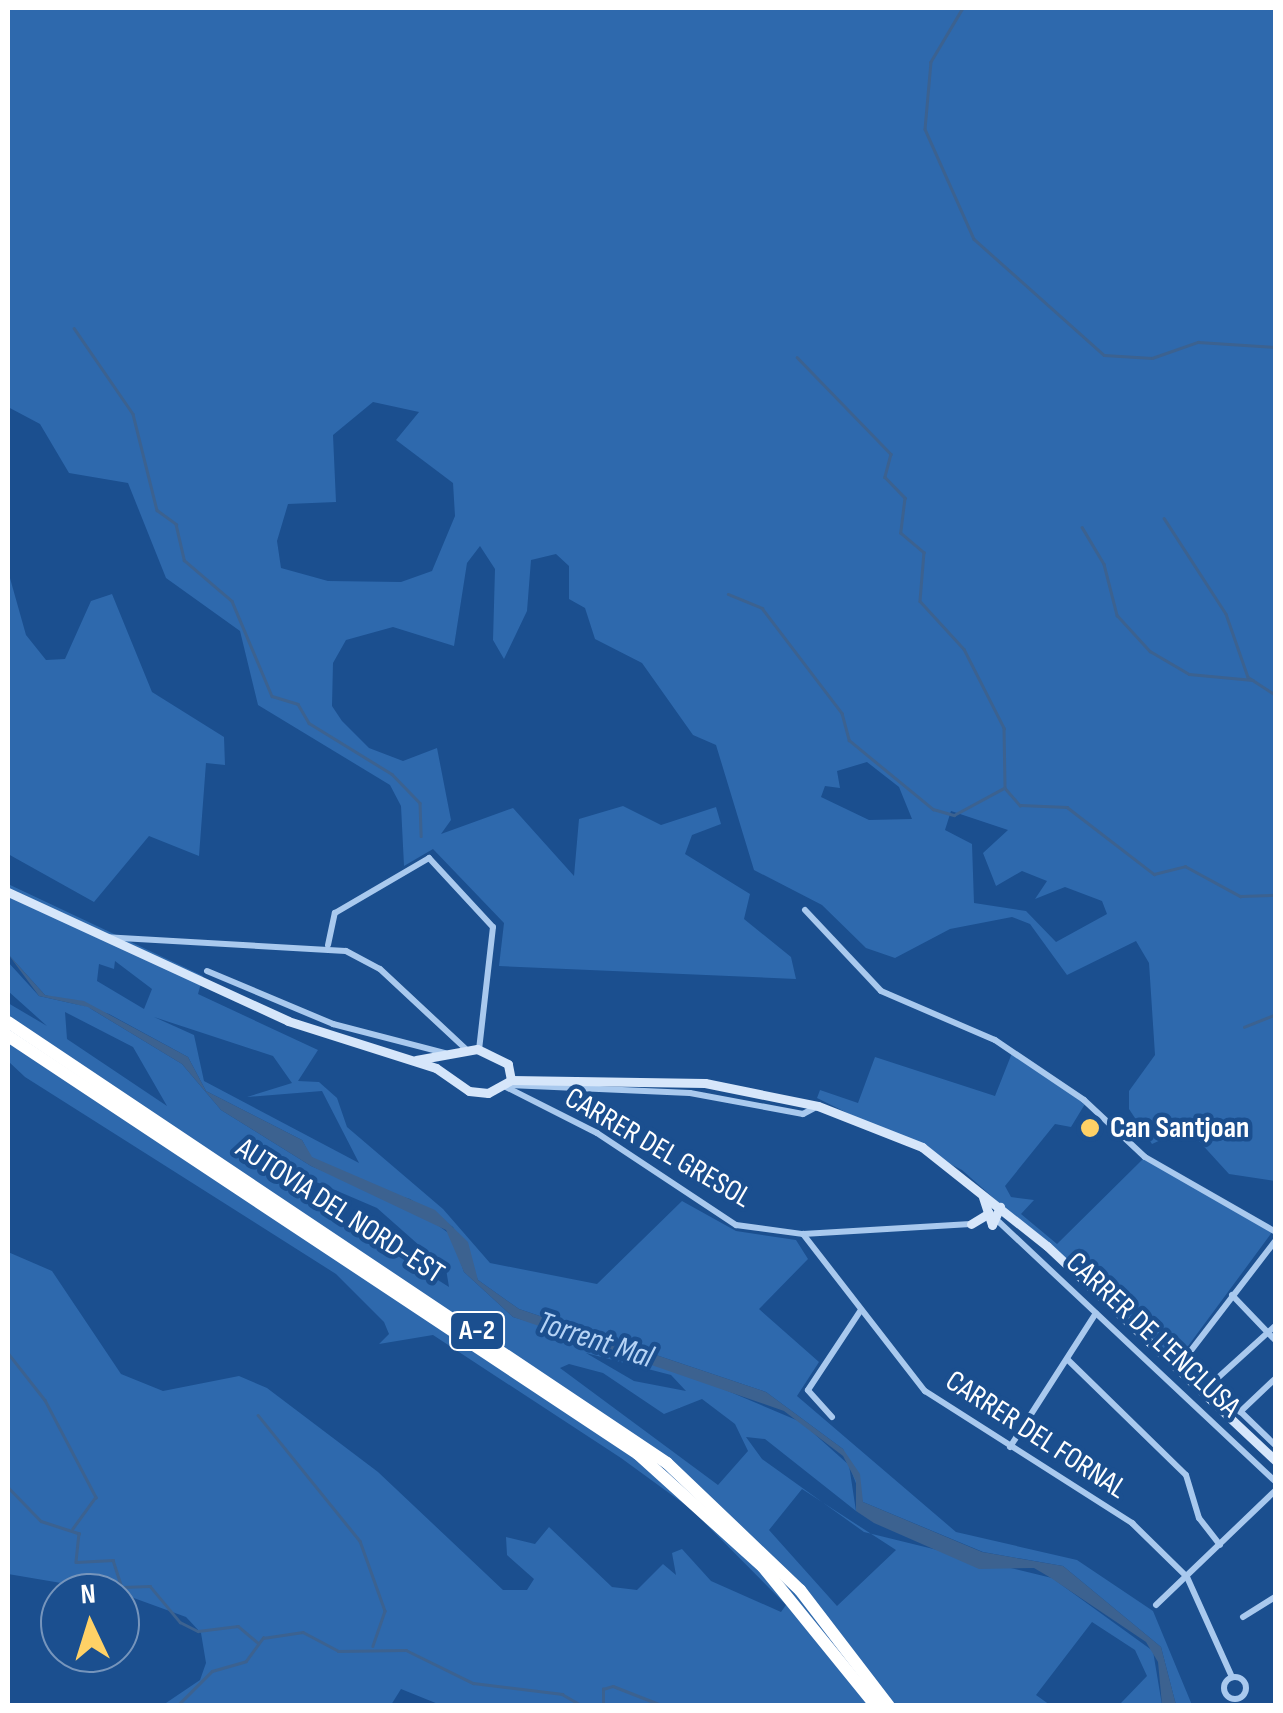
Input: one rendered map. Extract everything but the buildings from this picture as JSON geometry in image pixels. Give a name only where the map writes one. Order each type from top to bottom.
[{"type":"highway","name":"AUTOVIA DEL NORD-EST","points":[[8,1022],[642,1444],[800,1590],[890,1706]]},
{"type":"highway","name":"AUTOVIA DEL NORD-EST","points":[[8,1036],[638,1454],[763,1567],[876,1706]]},
{"type":"street","points":[[328,946],[335,913],[429,858],[493,927],[479,1050]]},
{"type":"street","points":[[8,892],[288,1021],[416,1060],[475,1092],[509,1080],[550,1078],[705,1083],[818,1106],[922,1147],[999,1205],[1276,1461]]},
{"type":"street","points":[[805,910],[881,991],[995,1040],[1084,1100],[1144,1157],[1276,1232]]},
{"type":"street","points":[[104,938],[328,946],[380,969],[458,1054]]},
{"type":"street","points":[[207,971],[333,1024],[458,1054]]},
{"type":"street","points":[[416,1060],[479,1050]]},
{"type":"street","points":[[479,1050],[509,1080],[690,1093],[803,1114],[818,1106]]},
{"type":"street","points":[[448,1074],[458,1054]]},
{"type":"street","name":"CARRER DEL GRESOL","points":[[509,1080],[597,1133],[718,1216],[804,1234],[970,1224]]},
{"type":"street","points":[[979,1190],[993,1220]]},
{"type":"street","points":[[993,1220],[999,1205]]},
{"type":"street","points":[[970,1224],[993,1220],[1018,1222]]},
{"type":"street","name":"CARRER DE L'ENCLUSA","points":[[993,1220],[1276,1482]]},
{"type":"street","name":"CARRER DEL FORNAL","points":[[804,1234],[925,1391],[1132,1523],[1186,1576],[1232,1678]]},
{"type":"street","points":[[1276,1240],[1185,1358],[1276,1446]]},
{"type":"street","points":[[1232,1295],[1276,1341]]},
{"type":"street","points":[[832,1417],[808,1390],[861,1310]]},
{"type":"street","points":[[1010,1447],[1096,1313]]},
{"type":"street","points":[[1212,1384],[1276,1325]]},
{"type":"street","points":[[1067,1358],[1186,1475],[1199,1518],[1220,1545]]},
{"type":"street","points":[[1240,1412],[1276,1378]]},
{"type":"street","points":[[1268,1439],[1276,1432]]},
{"type":"street","points":[[1156,1605],[1276,1490]]},
{"type":"street","points":[[1243,1618],[1274,1600]]},
{"type":"shaded area","points":[[8,8],[1275,8],[1275,1181],[1229,1174],[1187,1128],[1152,1144],[1129,1109],[1129,1091],[1155,1055],[1149,963],[1136,941],[1067,975],[1030,924],[1012,917],[950,929],[895,958],[866,948],[822,905],[754,870],[716,745],[693,735],[642,663],[595,639],[585,608],[569,599],[569,566],[556,554],[531,560],[527,611],[504,659],[493,640],[495,569],[480,546],[467,563],[454,646],[393,627],[346,640],[333,663],[332,706],[342,721],[369,748],[403,761],[437,748],[451,820],[441,834],[513,808],[574,876],[579,819],[623,806],[661,825],[716,807],[721,824],[692,835],[685,854],[750,894],[744,919],[791,957],[796,979],[499,966],[504,923],[433,849],[404,866],[401,806],[390,785],[258,705],[240,631],[166,578],[128,483],[69,473],[40,424],[8,407]],"holes":[[[373,402],[419,412],[396,440],[453,483],[455,516],[432,571],[401,582],[328,581],[281,568],[277,541],[288,504],[336,502],[333,435]],[[867,762],[899,787],[912,819],[869,820],[821,797],[825,786],[840,788],[837,771]],[[951,811],[1008,830],[983,853],[996,886],[1022,871],[1047,881],[1035,899],[1065,887],[1102,901],[1107,914],[1056,942],[1026,911],[974,903],[972,844],[945,830]]]},
{"type":"shaded area","points":[[8,571],[26,635],[46,660],[65,659],[91,601],[112,594],[152,692],[224,737],[225,765],[206,763],[199,856],[149,836],[94,902],[8,854]]},
{"type":"shaded area","points":[[8,884],[203,976],[198,994],[318,1050],[298,1081],[319,1082],[337,1098],[347,1127],[443,1209],[490,1263],[597,1284],[682,1201],[736,1231],[796,1240],[808,1259],[759,1309],[819,1362],[797,1396],[956,1532],[1077,1560],[1153,1611],[1192,1705],[1176,1705],[1161,1647],[1063,1566],[983,1552],[863,1502],[843,1449],[766,1392],[519,1309],[478,1280],[453,1227],[410,1199],[360,1184],[311,1157],[302,1140],[206,1091],[188,1057],[109,1014],[45,995],[8,954]],"holes":[[[115,961],[152,989],[144,1009],[97,981],[99,964],[114,969]],[[154,1017],[273,1056],[292,1083],[247,1097],[322,1091],[359,1163],[204,1081],[194,1035]]]},
{"type":"shaded area","points":[[8,962],[39,996],[88,1007],[182,1064],[221,1110],[311,1166],[416,1209],[451,1235],[464,1272],[513,1317],[645,1356],[801,1422],[849,1465],[856,1511],[765,1439],[746,1437],[762,1459],[823,1502],[802,1489],[769,1530],[837,1606],[896,1550],[871,1534],[1052,1578],[1153,1651],[1162,1705],[1121,1703],[1147,1676],[1135,1650],[1092,1622],[1036,1695],[1050,1705],[443,1706],[401,1689],[391,1705],[163,1705],[200,1680],[206,1663],[201,1633],[186,1617],[140,1600],[140,1573],[40,1573],[40,1579],[8,1574],[8,1252],[52,1271],[121,1374],[163,1391],[239,1376],[267,1388],[378,1472],[503,1590],[527,1590],[534,1579],[507,1555],[506,1537],[535,1544],[549,1527],[612,1587],[637,1590],[663,1564],[676,1575],[672,1553],[682,1549],[711,1581],[781,1612],[786,1605],[691,1509],[621,1458],[433,1335],[379,1344],[389,1334],[384,1322],[336,1274],[25,1077],[8,1061],[8,1003],[47,1026],[8,991]],"holes":[[[65,1012],[133,1047],[167,1106],[67,1039]],[[266,1171],[293,1172],[377,1208],[446,1269],[449,1287]],[[586,1353],[671,1375],[686,1391],[634,1381]],[[569,1364],[603,1373],[664,1414],[702,1399],[735,1424],[748,1451],[718,1485],[560,1368]]]},
{"type":"shaded area","points":[[1012,1053],[1085,1104],[1071,1127],[1055,1124],[1005,1186],[1011,1197],[1034,1200],[1021,1214],[1057,1244],[1144,1158],[1273,1231],[1177,1361],[962,1170],[817,1098],[820,1090],[858,1103],[875,1057],[995,1096]]},
{"type":"water","name":"Torrent Mal","points":[[8,954],[45,995],[84,1001],[188,1057],[206,1091],[302,1140],[312,1157],[435,1210],[468,1242],[478,1280],[519,1309],[766,1392],[843,1449],[860,1474],[863,1502],[982,1552],[1063,1566],[1161,1647],[1176,1705],[1162,1705],[1158,1662],[1146,1642],[1051,1578],[1034,1568],[979,1569],[874,1523],[856,1511],[856,1481],[843,1456],[784,1411],[513,1317],[464,1272],[446,1230],[311,1166],[221,1110],[182,1064],[88,1007],[39,996]]},
{"type":"waterway","points":[[963,8],[931,62],[925,129],[974,239],[1104,355],[1152,358],[1198,342],[1276,347]]},
{"type":"waterway","points":[[74,328],[133,414],[157,510],[176,524],[184,560],[232,601],[272,696],[298,704],[309,723],[392,774],[420,803],[421,836]]},
{"type":"waterway","points":[[797,357],[891,454],[885,477],[905,498],[901,533],[924,552],[920,601],[964,649],[1004,728],[1005,788],[1020,805],[1067,807],[1154,874],[1185,866],[1240,896],[1276,895]]},
{"type":"waterway","points":[[1164,518],[1226,614],[1248,677],[1276,695]]},
{"type":"waterway","points":[[1082,527],[1104,564],[1117,615],[1150,651],[1189,674],[1253,680]]},
{"type":"waterway","points":[[728,594],[762,608],[842,713],[849,740],[933,809],[954,815],[1004,788]]},
{"type":"waterway","points":[[1244,1027],[1276,1014]]},
{"type":"waterway","points":[[8,1353],[45,1400],[96,1497],[73,1529]]},
{"type":"waterway","points":[[258,1415],[360,1541],[385,1611],[373,1646]]},
{"type":"waterway","points":[[8,1487],[41,1521],[79,1533],[76,1562],[113,1560],[122,1587],[150,1586],[180,1622],[198,1631],[238,1626],[257,1642]]},
{"type":"waterway","points":[[177,1706],[212,1671],[246,1661],[263,1638],[303,1632],[338,1651],[406,1650],[473,1683],[562,1694],[583,1706]]},
{"type":"waterway","points":[[603,1706],[603,1689],[613,1686],[664,1706]]},
{"type":"place","name":"Can Santjoan","points":[[1090,1128]]}]
